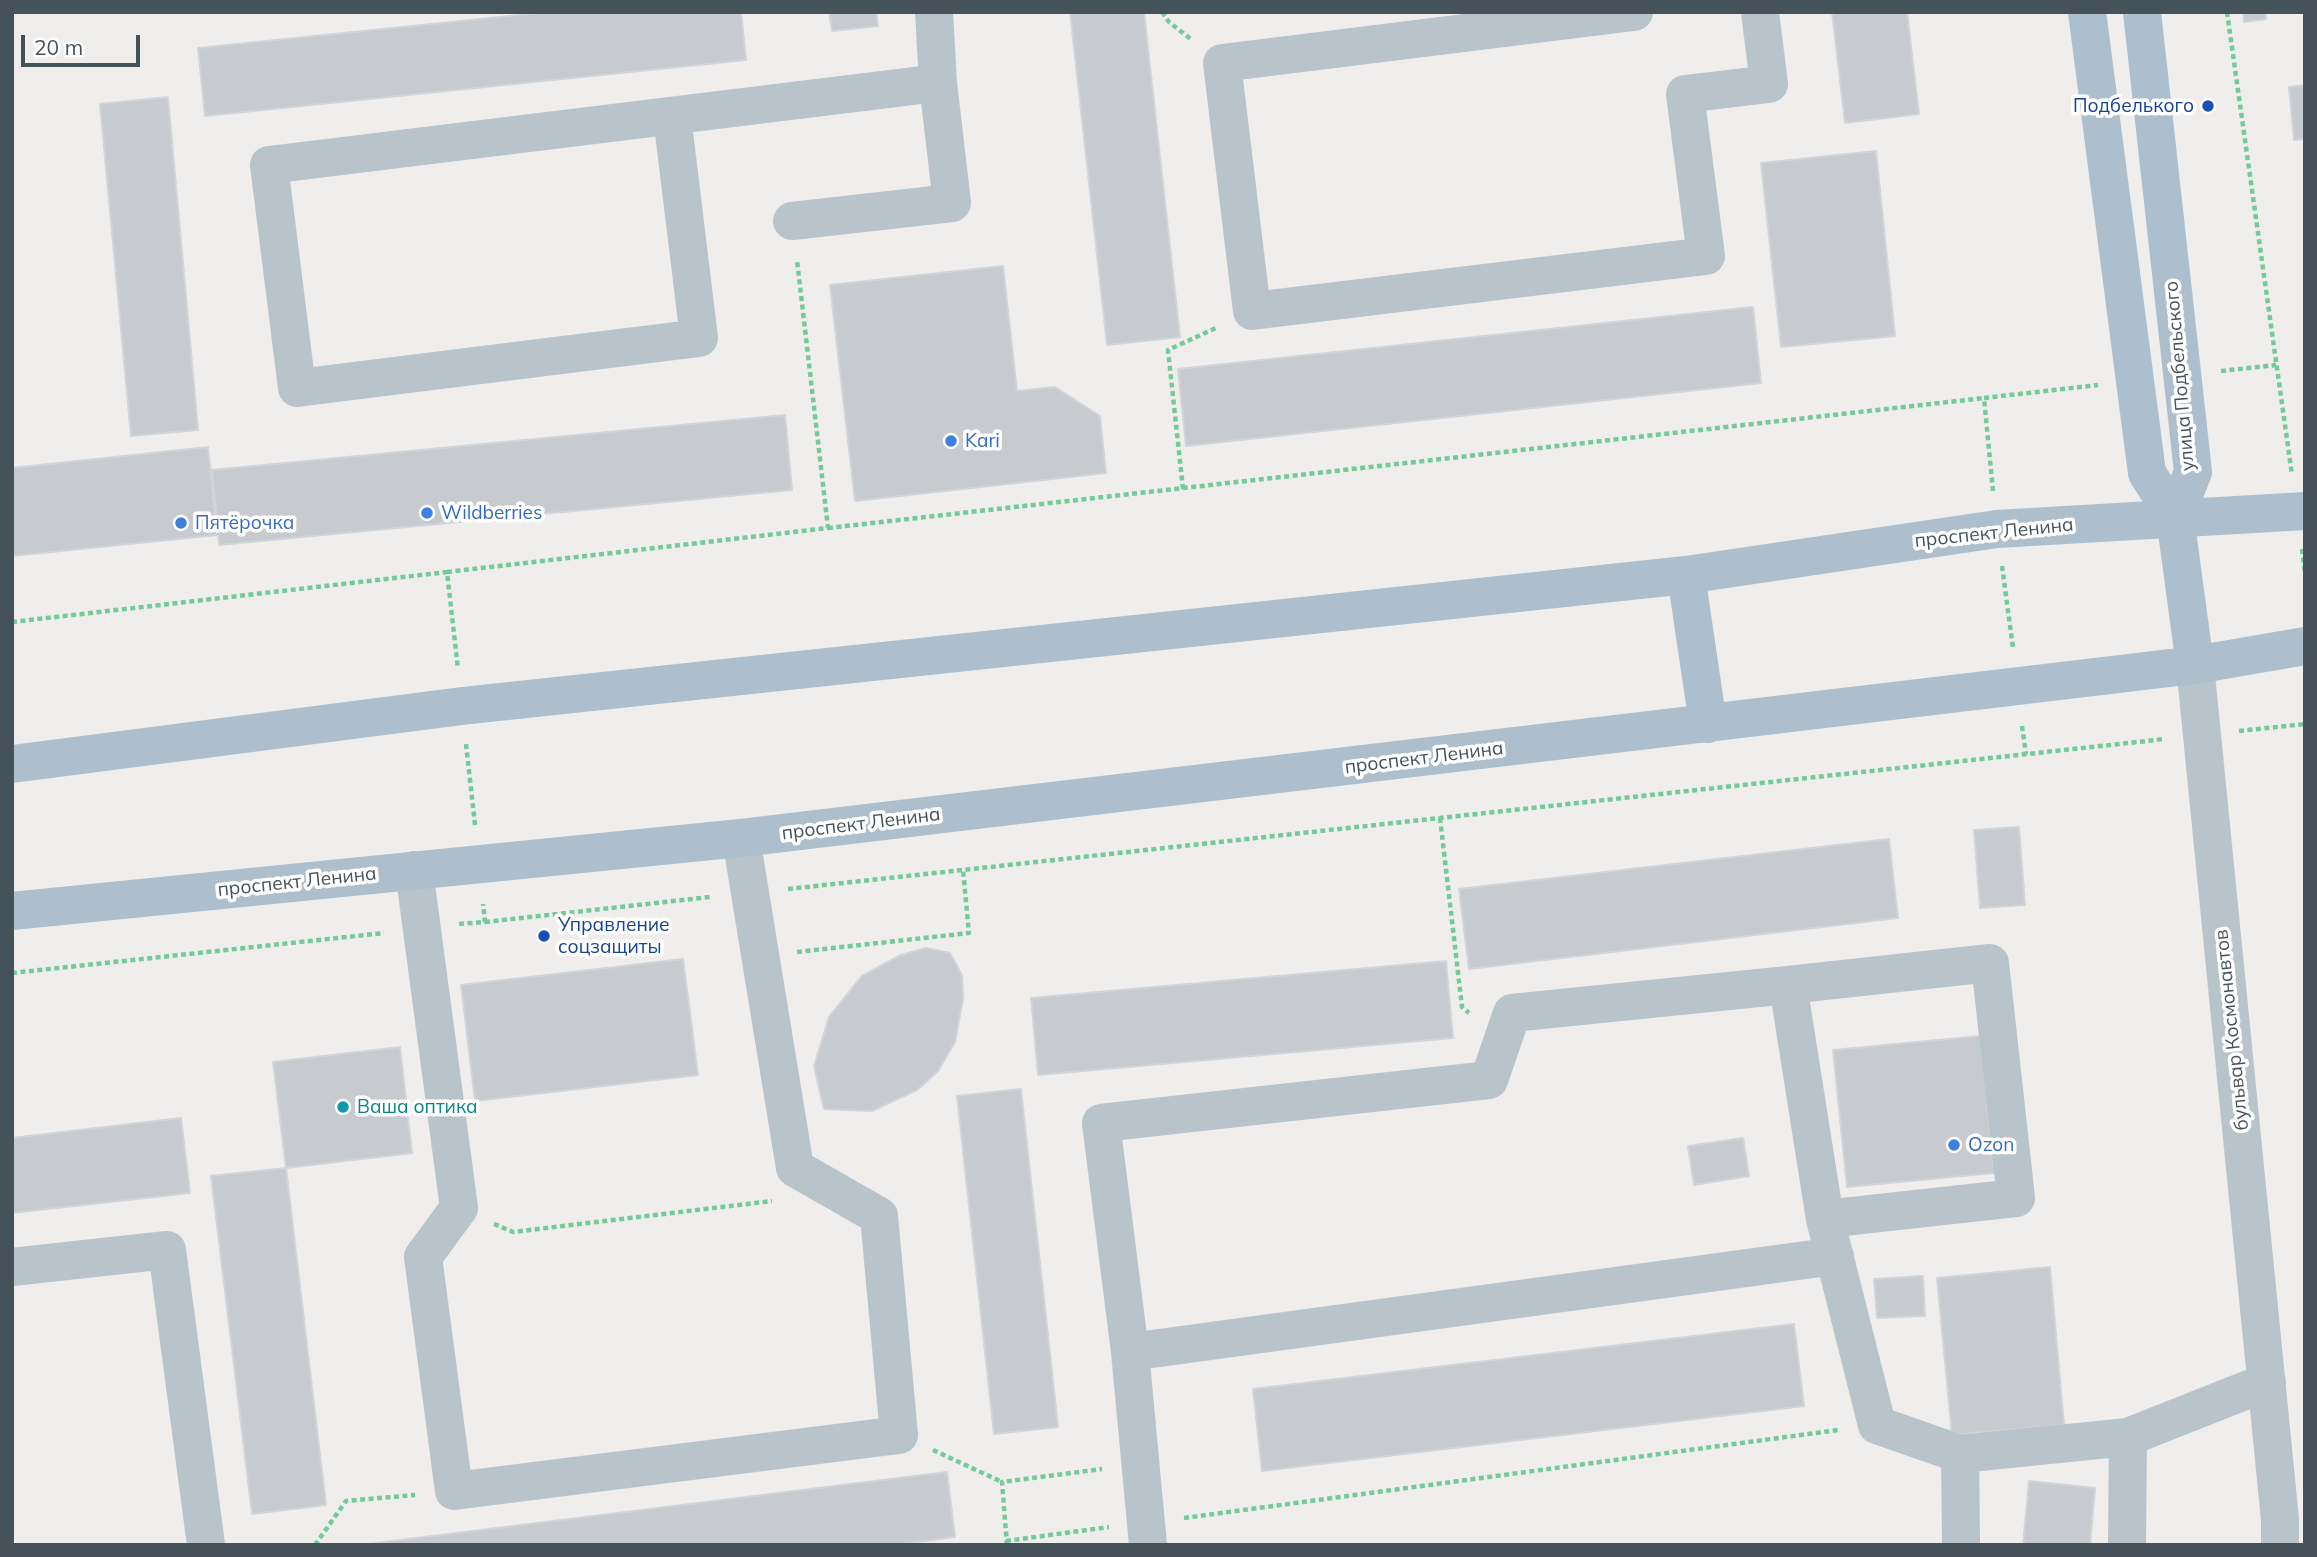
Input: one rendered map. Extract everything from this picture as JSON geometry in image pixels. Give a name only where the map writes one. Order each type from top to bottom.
[{"type":"main road","name":"улица Подбельского","points":[[2087,12],[2147,473],[2175,517]]},
{"type":"main road","name":"улица Подбельского","points":[[2142,12],[2193,472],[2175,517]]},
{"type":"main road","name":"проспект Ленина","points":[[12,764],[462,706],[1686,575],[1997,529],[2305,511]]},
{"type":"main road","name":"бульвар Космонавтов","points":[[2175,517],[2195,665]]},
{"type":"main road","points":[[1686,575],[1708,724]]},
{"type":"main road","name":"проспект Ленина","points":[[12,911],[741,838],[2018,687],[2195,665],[2305,646]]},
{"type":"street","points":[[792,221],[952,203],[938,83],[934,12]]},
{"type":"street","points":[[1634,12],[1222,63],[1252,311],[1706,256],[1685,94],[1769,84],[1760,12]]},
{"type":"street","points":[[672,116],[699,338],[297,388],[268,166],[938,83]]},
{"type":"street","name":"бульвар Космонавтов","points":[[2195,665],[2267,1382],[2288,1531]]},
{"type":"street","points":[[414,870],[458,1208],[423,1257],[454,1491],[899,1435],[879,1216],[796,1168],[741,838]]},
{"type":"street","points":[[1147,1534],[1130,1352],[1101,1123],[1489,1080],[1512,1013],[1990,963],[2016,1198],[1825,1219]]},
{"type":"street","points":[[1788,985],[1825,1219],[1877,1425],[1960,1454],[2128,1437],[2267,1382]]},
{"type":"street","points":[[12,1267],[167,1250],[206,1545]]},
{"type":"street","points":[[1130,1352],[1835,1256]]},
{"type":"street","points":[[2127,1545],[2128,1437]]},
{"type":"street","points":[[1960,1454],[1961,1545]]},
{"type":"path","points":[[2227,12],[2288,450]]},
{"type":"path","points":[[792,221],[828,528]]},
{"type":"path","points":[[1182,489],[1168,350],[1252,311]]},
{"type":"path","points":[[2182,375],[2276,365]]},
{"type":"path","points":[[12,622],[2134,381]]},
{"type":"path","points":[[1984,398],[1997,529],[2026,754]]},
{"type":"path","points":[[447,572],[485,922]]},
{"type":"path","points":[[12,973],[2305,724]]},
{"type":"path","points":[[1440,818],[1462,1007],[1503,1040]]},
{"type":"path","points":[[760,956],[969,933],[963,870]]},
{"type":"path","points":[[458,1208],[513,1232],[527,1231],[786,1199],[796,1168]]},
{"type":"path","points":[[1002,1482],[1007,1543],[1147,1534],[1877,1425]]},
{"type":"path","points":[[899,1435],[1002,1482],[1140,1465]]},
{"type":"path","points":[[315,1545],[346,1501],[454,1491]]},
{"type":"building","points":[[548,12],[741,12],[746,60],[205,116],[198,48]]},
{"type":"building","points":[[829,12],[876,12],[878,26],[832,31]]},
{"type":"building","points":[[1070,12],[1144,12],[1180,337],[1107,345]]},
{"type":"building","points":[[1832,12],[1907,12],[1919,114],[1845,123]]},
{"type":"building","points":[[2243,12],[2265,12],[2266,19],[2244,22]]},
{"type":"building","points":[[2305,85],[2305,139],[2294,140],[2289,87]]},
{"type":"building","points":[[168,97],[198,430],[131,436],[100,104]]},
{"type":"building","points":[[1876,151],[1895,336],[1781,347],[1761,163]]},
{"type":"building","points":[[1003,266],[1017,391],[1055,387],[1100,416],[1106,473],[855,501],[830,285]]},
{"type":"building","points":[[1753,307],[1761,383],[1186,446],[1178,369]]},
{"type":"building","points":[[785,415],[792,490],[219,545],[212,470]]},
{"type":"building","points":[[208,447],[217,535],[12,556],[12,468]]},
{"type":"building","points":[[2019,827],[2025,905],[1980,908],[1974,830]]},
{"type":"building","points":[[1889,839],[1898,918],[1469,969],[1459,889]]},
{"type":"building","points":[[926,948],[950,953],[962,975],[963,999],[955,1042],[938,1071],[917,1090],[872,1111],[824,1109],[814,1066],[829,1017],[862,976],[901,955]]},
{"type":"building","points":[[683,959],[698,1075],[475,1101],[461,985]]},
{"type":"building","points":[[1446,961],[1453,1038],[1038,1075],[1031,998]]},
{"type":"building","points":[[1980,1036],[1994,1173],[1847,1187],[1833,1050]]},
{"type":"building","name":"Ваша оптика","points":[[400,1047],[412,1153],[286,1168],[273,1062]]},
{"type":"building","points":[[1021,1089],[1058,1427],[994,1434],[957,1096]]},
{"type":"building","points":[[181,1118],[190,1193],[12,1213],[12,1138]]},
{"type":"building","points":[[1743,1138],[1749,1176],[1694,1185],[1688,1146]]},
{"type":"building","points":[[286,1168],[326,1505],[252,1514],[211,1176]]},
{"type":"building","points":[[2050,1267],[2064,1425],[1952,1435],[1937,1278]]},
{"type":"building","points":[[1923,1276],[1925,1316],[1877,1318],[1874,1279]]},
{"type":"building","points":[[1794,1324],[1804,1406],[1262,1471],[1253,1389]]},
{"type":"building","points":[[947,1472],[955,1537],[895,1545],[360,1545]]},
{"type":"building","points":[[2029,1481],[2095,1488],[2090,1545],[2023,1545]]},
{"type":"place","name":"Подбелького","points":[[2208,106]]},
{"type":"place","name":"Kari","points":[[951,441]]},
{"type":"place","name":"Wildberries","points":[[427,513]]},
{"type":"place","name":"Пятёрочка","points":[[181,523]]},
{"type":"place","name":"Управление соцзащиты","points":[[544,936]]},
{"type":"place","name":"Ваша оптика","points":[[343,1107]]},
{"type":"place","name":"Ozon","points":[[1954,1145]]}]
